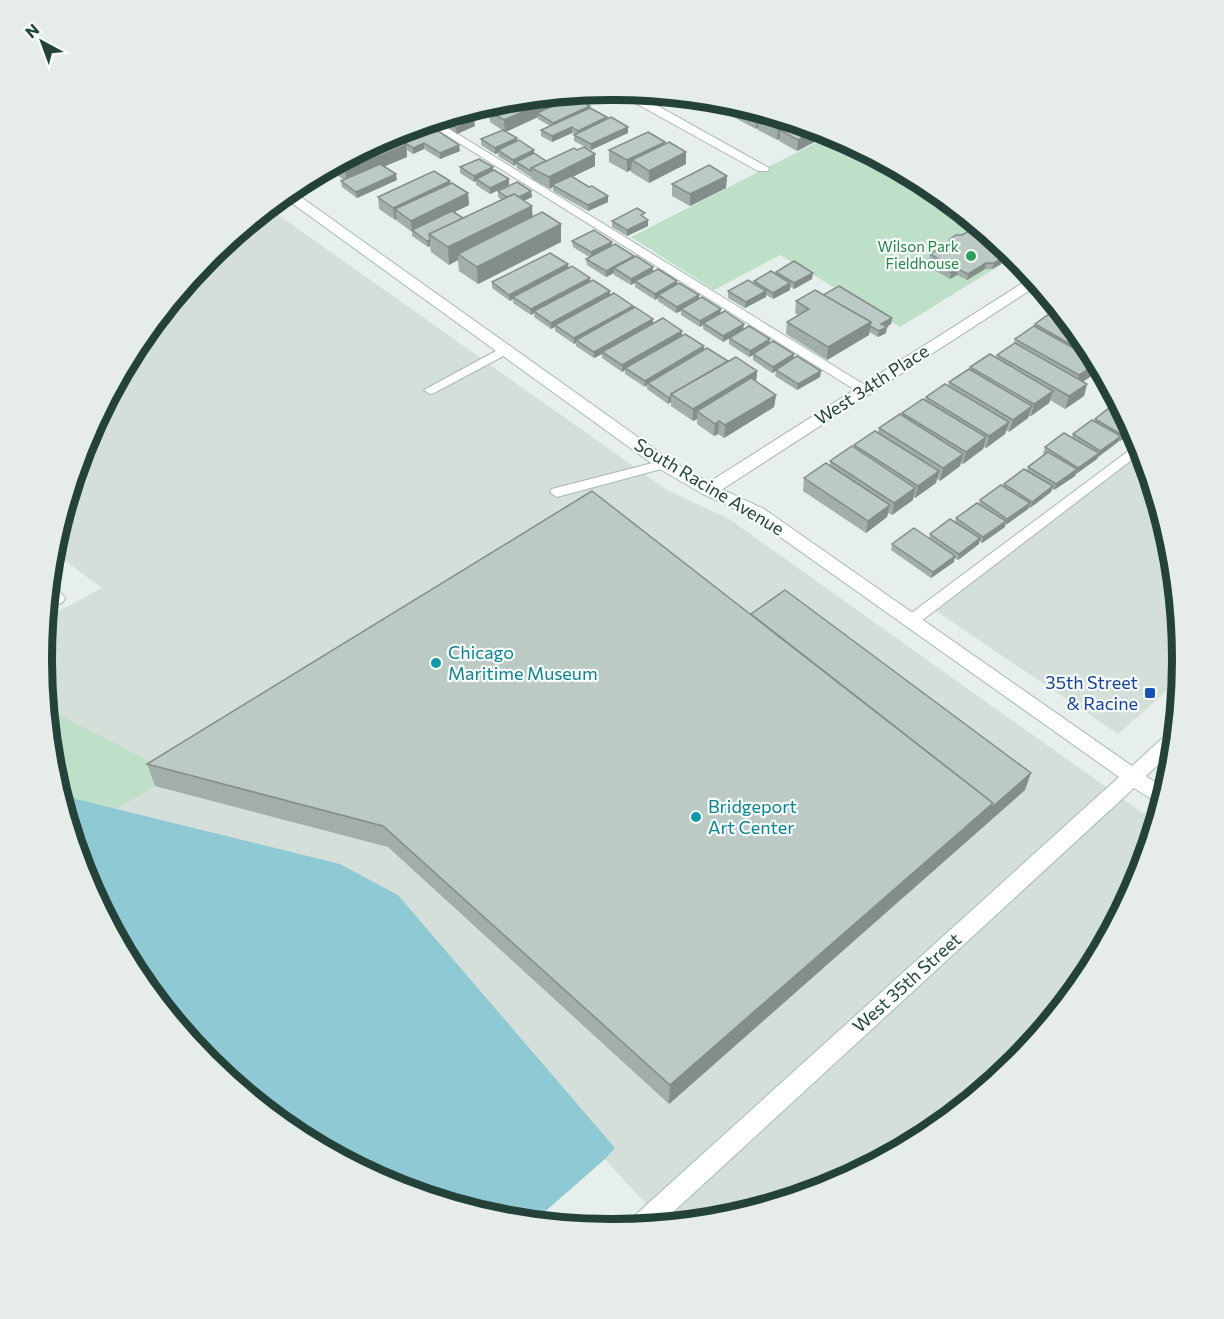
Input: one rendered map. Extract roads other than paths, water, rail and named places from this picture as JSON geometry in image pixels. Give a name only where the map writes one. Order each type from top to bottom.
[{"type":"street","points":[[641,101],[763,168]]},
{"type":"street","name":"South Racine Avenue","points":[[294,199],[664,464],[709,490],[758,513],[1155,792]]},
{"type":"street","name":"West 34th Place","points":[[709,490],[1028,286]]},
{"type":"street","name":"West 35th Street","points":[[649,1218],[1165,748]]},
{"type":"lane","points":[[440,128],[864,390]]},
{"type":"lane","points":[[430,390],[505,350]]},
{"type":"lane","points":[[911,621],[1132,453]]},
{"type":"lane","points":[[557,492],[664,464]]},
{"type":"water","points":[[70,798],[340,864],[398,895],[615,1148],[605,1159],[658,1217],[575,1218],[503,1208],[467,1200],[398,1176],[332,1144],[301,1125],[243,1080],[216,1055],[168,1000],[127,939],[110,907],[82,839]]},
{"type":"place","name":"Wilson Park Fieldhouse","points":[[971,256]]},
{"type":"place","name":"Chicago Maritime Museum","points":[[436,663]]},
{"type":"place","name":"35th Street & Racine","points":[[1150,693]]},
{"type":"place","name":"Bridgeport Art Center","points":[[696,817]]}]
